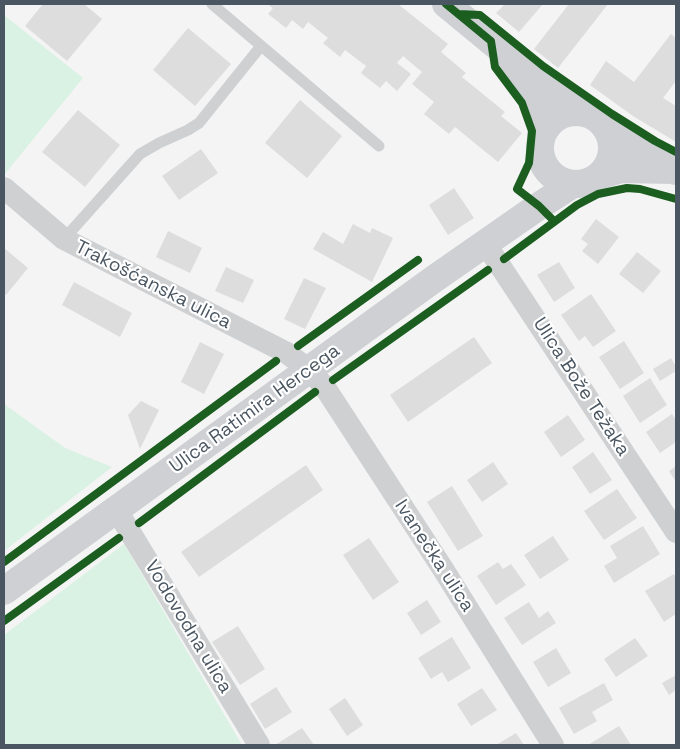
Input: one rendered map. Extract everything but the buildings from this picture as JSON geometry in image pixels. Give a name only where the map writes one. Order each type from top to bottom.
[{"type":"main road","points":[[446,4],[585,114]]},
{"type":"main road","name":"Ulica Ratimira Hercega","points":[[503,51],[543,115],[537,175],[508,228]]},
{"type":"main road","points":[[574,112],[595,118],[604,125],[609,134],[612,145],[608,166],[601,174],[588,182],[574,184],[564,182],[551,174],[543,161],[541,146],[546,130],[553,121],[563,115],[574,112]]},
{"type":"main road","points":[[609,134],[650,153],[675,171]]},
{"type":"main road","points":[[601,174],[621,169],[675,171]]},
{"type":"main road","name":"Ulica Ratimira Hercega","points":[[4,590],[485,243],[574,184]]},
{"type":"street","name":"Trakošćanska ulica","points":[[4,188],[64,239],[287,353],[309,370]]},
{"type":"street","name":"Ulica Bože Težaka","points":[[485,243],[676,532]]},
{"type":"street","name":"Ivanečka ulica","points":[[309,370],[324,386],[443,569],[553,745]]},
{"type":"street","name":"Vodovodna ulica","points":[[116,509],[259,745]]},
{"type":"lane","points":[[212,4],[379,146]]},
{"type":"lane","points":[[64,239],[140,154],[199,123],[261,46]]},
{"type":"green space","points":[[4,15],[83,78],[4,175]]},
{"type":"green space","points":[[4,404],[65,448],[112,467],[4,551]]},
{"type":"green space","points":[[124,544],[242,745],[4,745],[4,635]]},
{"type":"cycle path","points":[[446,4],[491,41],[495,67],[522,103],[532,131],[529,163],[517,189],[539,206],[554,221]]},
{"type":"cycle path","points":[[459,14],[480,15],[543,66],[612,114],[676,152]]},
{"type":"cycle path","points":[[504,259],[577,205],[598,194],[627,188],[640,189],[676,199]]},
{"type":"cycle path","points":[[298,346],[418,260]]},
{"type":"cycle path","points":[[333,380],[488,270]]},
{"type":"cycle path","points":[[4,562],[276,361]]},
{"type":"cycle path","points":[[139,523],[315,392]]},
{"type":"cycle path","points":[[4,621],[119,538]]}]
